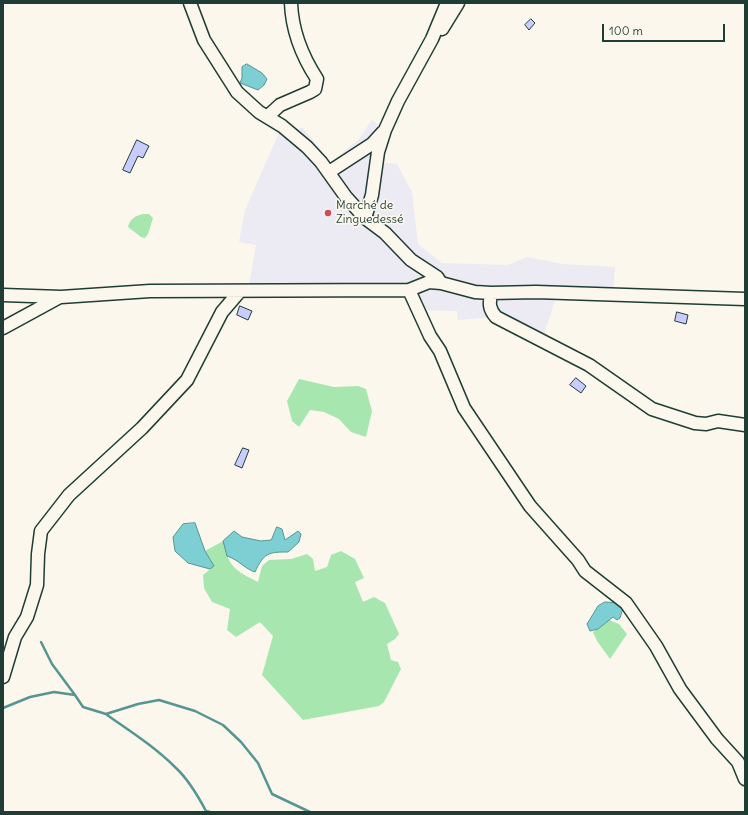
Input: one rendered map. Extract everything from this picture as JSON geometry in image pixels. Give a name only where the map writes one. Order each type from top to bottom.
[{"type":"street","points":[[190,3],[204,40],[237,92],[259,112],[268,116],[306,147],[329,172],[346,197],[365,218],[385,233],[411,260],[437,277],[441,283]]},
{"type":"street","points":[[268,116],[280,105],[315,89],[317,79],[297,38],[292,20],[291,3]]},
{"type":"street","points":[[365,218],[372,195],[378,152],[385,130],[398,101],[432,40],[447,3]]},
{"type":"street","points":[[432,40],[440,32],[458,3]]},
{"type":"street","points":[[329,172],[372,144],[385,130]]},
{"type":"street","points":[[3,295],[61,297],[150,291],[409,290],[429,282],[441,283],[475,292],[491,293],[536,292],[745,299]]},
{"type":"street","points":[[409,290],[430,336],[440,351],[464,408],[530,506],[578,560],[585,571],[626,603],[656,646],[680,689],[718,739],[738,762],[745,779]]},
{"type":"street","points":[[3,677],[15,637],[27,617],[37,585],[38,554],[41,531],[69,495],[142,428],[187,380],[222,312],[240,291]]},
{"type":"street","points":[[491,293],[489,303],[490,310],[496,317],[588,365],[652,409],[695,423],[706,424],[718,421],[745,425]]},
{"type":"street","points":[[3,328],[61,297]]},
{"type":"street","points":[[3,320],[20,319]]},
{"type":"shaded area","points":[[372,120],[385,130],[377,162],[397,164],[412,192],[418,244],[442,263],[508,265],[527,257],[563,264],[615,267],[613,296],[558,292],[542,340],[496,317],[458,320],[457,311],[409,310],[409,290],[248,291],[256,245],[239,242],[245,210],[282,126],[291,134],[302,127],[331,162],[359,139]]},
{"type":"green space","points":[[143,214],[149,214],[153,218],[148,234],[145,238],[141,237],[128,227],[132,219]]},
{"type":"green space","points":[[299,379],[334,387],[358,386],[366,389],[372,411],[366,437],[351,432],[339,419],[324,412],[310,410],[299,427],[292,421],[287,401]]},
{"type":"green space","points":[[223,541],[230,562],[234,567],[238,571],[258,582],[262,566],[269,560],[291,559],[307,554],[313,559],[315,571],[327,567],[331,555],[341,551],[355,559],[364,578],[355,582],[363,602],[374,597],[385,603],[399,634],[395,639],[387,644],[391,660],[398,662],[401,669],[384,702],[379,706],[303,720],[262,675],[273,636],[260,622],[236,637],[227,630],[230,609],[212,602],[204,588],[203,575],[214,566],[205,551]]},
{"type":"green space","points":[[609,620],[619,624],[627,634],[610,659],[597,641],[593,632]]},
{"type":"water","points":[[247,64],[262,73],[267,79],[264,85],[258,90],[240,83],[242,78],[242,67]]},
{"type":"water","points":[[195,523],[205,551],[214,566],[210,569],[188,563],[175,551],[173,537],[183,524]]},
{"type":"water","points":[[277,527],[282,529],[285,540],[298,531],[301,534],[299,542],[288,552],[271,553],[264,557],[255,572],[227,556],[223,541],[234,531],[242,537],[261,541],[271,540]]},
{"type":"water","points":[[605,602],[621,603],[624,605],[620,618],[617,620],[613,617],[598,629],[590,631],[587,624],[598,606]]},
{"type":"building","points":[[531,19],[535,23],[529,30],[525,25]]},
{"type":"building","points":[[137,140],[149,146],[143,158],[138,156],[130,173],[123,170]]},
{"type":"building","points":[[240,306],[252,311],[248,320],[237,315]]},
{"type":"building","points":[[677,312],[688,315],[686,324],[675,321]]},
{"type":"building","points":[[576,378],[586,386],[581,393],[570,385]]},
{"type":"building","points":[[243,448],[249,450],[242,468],[235,465]]},
{"type":"waterway","points":[[41,642],[52,664],[75,695]]},
{"type":"waterway","points":[[3,708],[30,697],[54,692],[75,695],[83,707],[106,714],[138,704],[159,700],[195,711],[223,725],[241,742],[258,763],[272,794],[310,812]]},
{"type":"waterway","points":[[107,715],[168,760],[189,783],[206,811],[210,812]]},
{"type":"place","name":"Marché de Zinguedessé","points":[[328,213]]}]
